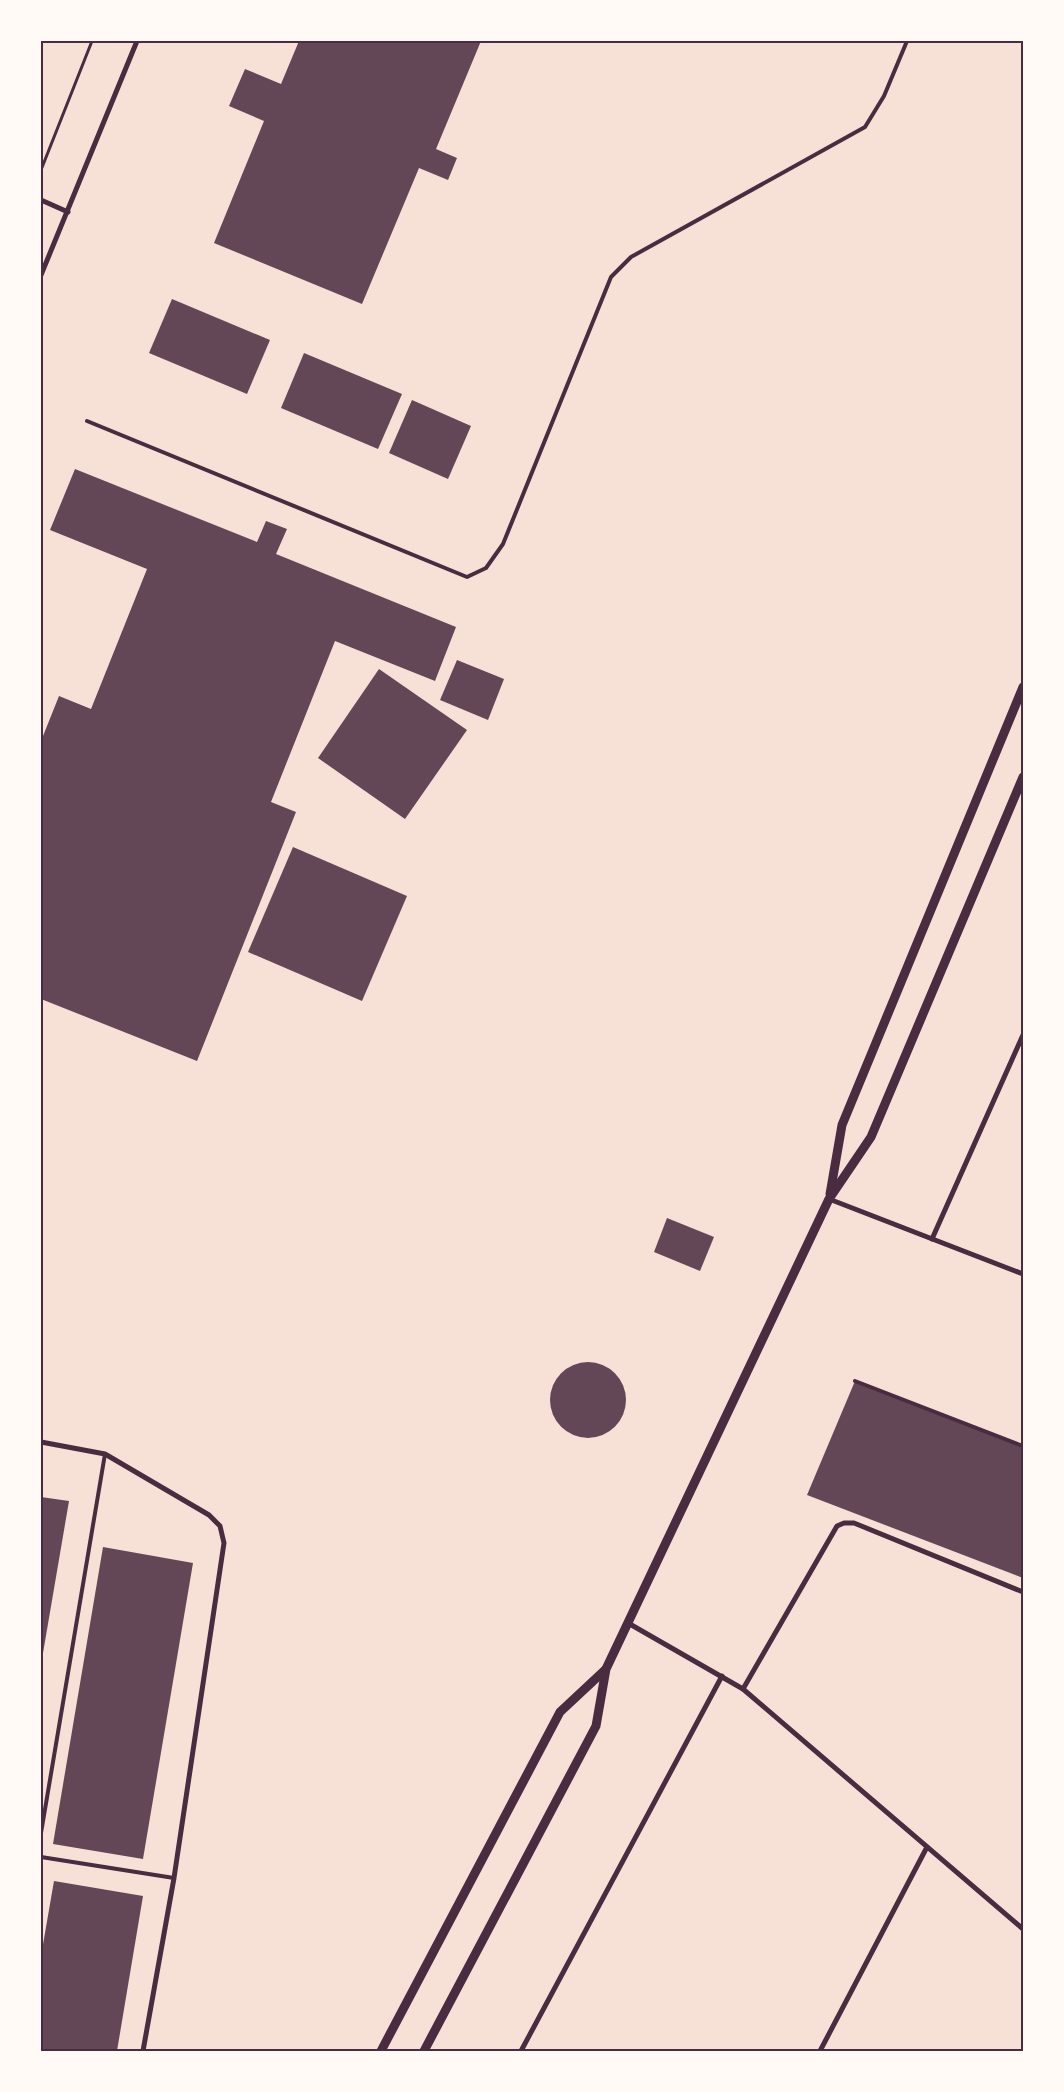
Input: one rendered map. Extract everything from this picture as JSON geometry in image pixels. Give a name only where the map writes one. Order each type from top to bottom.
[{"type":"street","points":[[41,275],[137,41]]},
{"type":"street","points":[[41,200],[68,212]]},
{"type":"street","points":[[829,1200],[842,1126],[1023,687]]},
{"type":"street","points":[[424,2051],[596,1726],[606,1670],[829,1200],[871,1137],[1023,777]]},
{"type":"street","points":[[932,1239],[1023,1035]]},
{"type":"street","points":[[829,1200],[1023,1274]]},
{"type":"street","points":[[41,1442],[105,1454],[209,1515],[220,1526],[224,1543],[174,1878],[143,2051]]},
{"type":"street","points":[[743,1689],[837,1526],[844,1523],[854,1523],[1023,1592]]},
{"type":"street","points":[[628,1623],[743,1689],[1023,1929]]},
{"type":"street","points":[[381,2051],[560,1712],[606,1670]]},
{"type":"street","points":[[521,2051],[722,1676]]},
{"type":"street","points":[[820,2051],[927,1847]]},
{"type":"lane","points":[[87,421],[467,577],[486,568],[503,544],[611,277],[631,257],[654,243],[865,127],[884,96],[907,41]]},
{"type":"lane","points":[[855,1380],[1023,1446]]},
{"type":"lane","points":[[41,1833],[105,1454]]},
{"type":"lane","points":[[41,1856],[174,1878]]},
{"type":"path","points":[[41,170],[92,41]]},
{"type":"building","points":[[299,41],[481,41],[436,149],[457,158],[448,180],[419,168],[362,304],[214,243],[264,121],[229,106],[245,69],[281,84]]},
{"type":"building","points":[[172,299],[270,340],[247,394],[149,353]]},
{"type":"building","points":[[304,353],[402,394],[378,449],[281,408]]},
{"type":"building","points":[[412,400],[471,426],[448,479],[389,453]]},
{"type":"building","points":[[75,469],[257,542],[266,521],[287,529],[276,554],[456,627],[435,681],[335,641],[271,802],[296,812],[197,1061],[41,999],[41,741],[59,696],[91,709],[147,569],[50,530]]},
{"type":"building","points":[[457,660],[504,679],[488,720],[440,700]]},
{"type":"building","points":[[379,669],[467,730],[405,819],[318,758]]},
{"type":"building","points":[[293,847],[407,896],[362,1001],[248,952]]},
{"type":"building","points":[[667,1218],[714,1237],[700,1271],[654,1252]]},
{"type":"building","points":[[581,1362],[595,1362],[609,1368],[620,1379],[626,1393],[623,1415],[615,1427],[595,1438],[581,1438],[567,1432],[556,1421],[550,1407],[550,1393],[556,1379],[567,1368]]},
{"type":"building","points":[[855,1381],[1023,1446],[1023,1578],[807,1495]]},
{"type":"building","points":[[41,1497],[69,1501],[42,1659],[41,1659]]},
{"type":"building","points":[[103,1547],[193,1563],[143,1859],[53,1844]]},
{"type":"building","points":[[54,1881],[143,1896],[117,2051],[41,2051],[41,1956]]}]
